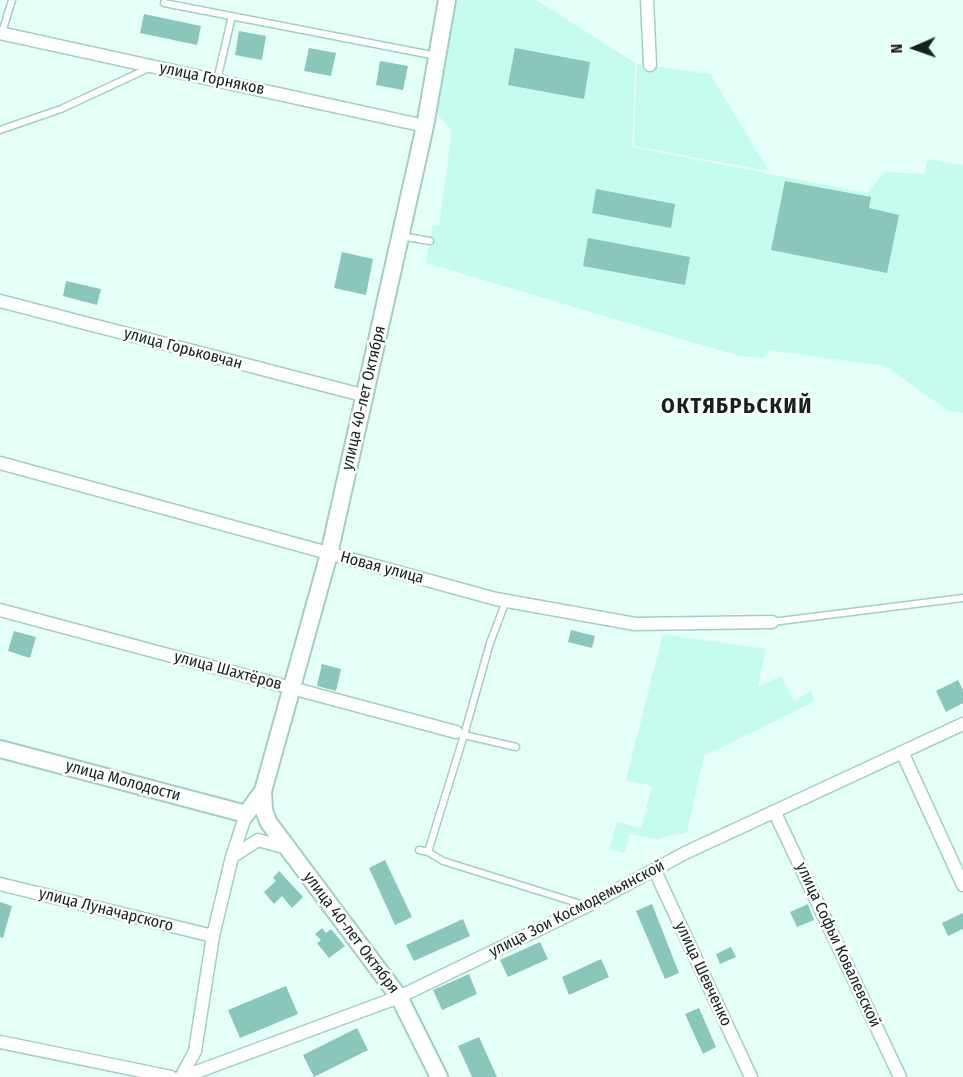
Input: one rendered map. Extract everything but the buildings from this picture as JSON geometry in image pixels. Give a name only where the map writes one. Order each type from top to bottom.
[{"type":"street","name":"улица 40-лет Октября","points":[[439,1077],[399,997],[269,823],[264,811],[263,791],[329,554],[366,396],[425,126],[447,0]]},
{"type":"street","points":[[647,0],[650,65]]},
{"type":"street","name":"улица Горняков","points":[[1,33],[425,126]]},
{"type":"street","name":"улица Горьковчан","points":[[0,302],[366,396]]},
{"type":"street","name":"Новая улица","points":[[0,463],[329,554],[506,600],[635,624],[772,622]]},
{"type":"street","name":"улица Шахтёров","points":[[0,610],[460,734]]},
{"type":"street","name":"улица Зои Космодемьянской","points":[[182,1077],[399,997],[587,906],[685,853],[963,724]]},
{"type":"street","name":"улица Молодости","points":[[0,749],[246,814]]},
{"type":"street","points":[[902,752],[963,885]]},
{"type":"street","name":"улица 40-лет Октября","points":[[182,1077],[195,1051],[213,936],[232,857],[246,814],[263,791]]},
{"type":"street","name":"улица Софьи Ковалевской","points":[[775,813],[900,1077]]},
{"type":"street","points":[[232,857],[258,840],[287,848]]},
{"type":"street","name":"улица Шевченко","points":[[655,871],[751,1077]]},
{"type":"street","name":"улица Луначарского","points":[[0,884],[213,936]]},
{"type":"street","points":[[0,1042],[171,1077]]},
{"type":"lane","points":[[1,33],[12,0]]},
{"type":"lane","points":[[164,3],[438,56]]},
{"type":"lane","points":[[217,80],[232,16]]},
{"type":"lane","points":[[0,130],[60,109],[153,66]]},
{"type":"lane","points":[[400,236],[430,241]]},
{"type":"lane","points":[[772,622],[963,598]]},
{"type":"lane","points":[[428,852],[460,734],[506,600]]},
{"type":"lane","points":[[460,734],[516,747]]},
{"type":"lane","points":[[419,850],[428,852],[443,861],[587,906]]},
{"type":"shaded area","points":[[456,0],[536,0],[635,63],[632,147],[867,193],[885,172],[924,174],[928,159],[963,165],[963,413],[949,411],[885,366],[768,350],[765,358],[739,356],[426,263],[433,226],[439,226],[452,131],[437,114]]},
{"type":"shaded area","points":[[637,64],[710,74],[769,171],[634,146]]},
{"type":"shaded area","points":[[663,634],[766,649],[758,686],[782,676],[794,701],[811,691],[815,701],[704,756],[687,832],[656,839],[630,834],[624,853],[609,849],[617,822],[641,828],[652,786],[626,780]]},
{"type":"district","name":"ОКТЯБРЬСКИЙ","points":[[737,407]]}]
